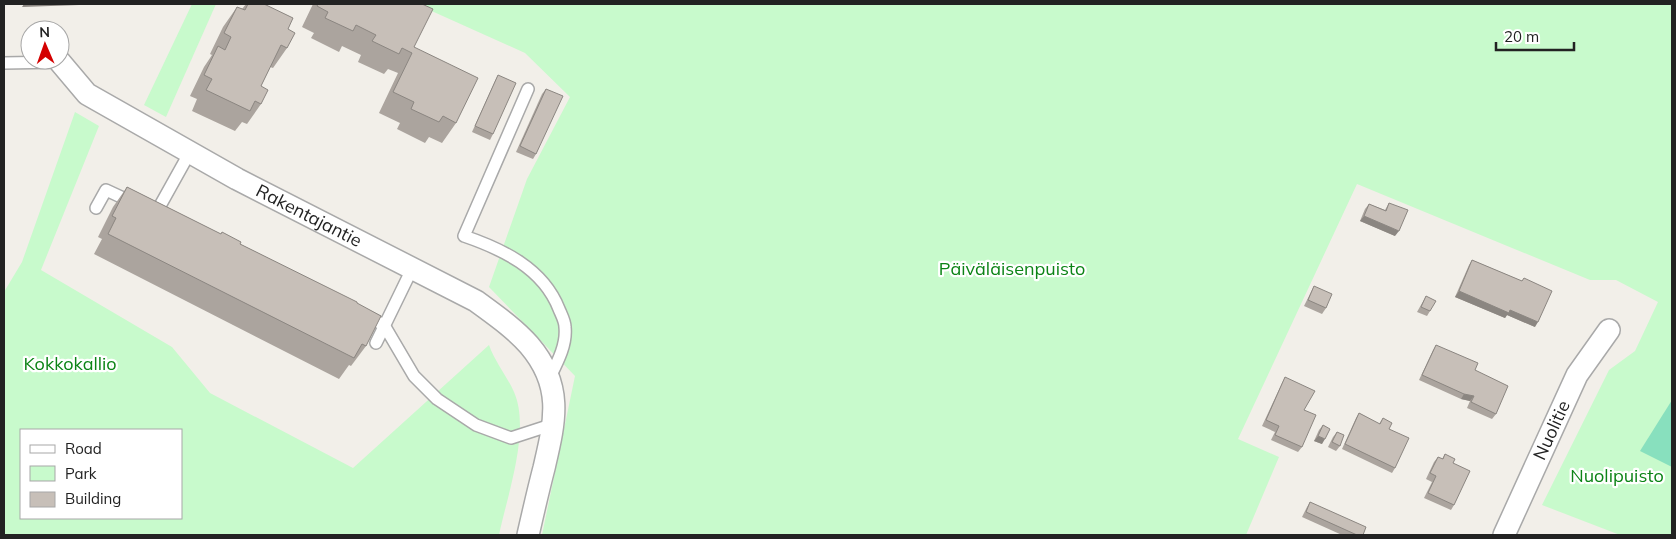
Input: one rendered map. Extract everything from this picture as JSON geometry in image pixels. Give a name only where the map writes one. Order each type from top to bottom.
[{"type":"street","name":"Rakentajantie","points":[[67,70],[88,94],[237,180],[476,302],[507,324],[530,346],[549,378],[554,400],[554,424],[528,535]]},
{"type":"street","name":"Nuolitie","points":[[1504,535],[1577,375],[1609,330]]},
{"type":"lane","points":[[4,63],[20,63]]},
{"type":"lane","points":[[528,89],[464,236],[499,248],[542,279],[554,296],[565,327],[561,355],[549,378]]},
{"type":"lane","points":[[96,208],[106,190],[160,215],[190,152]]},
{"type":"lane","points":[[376,343],[412,269]]},
{"type":"lane","points":[[349,308],[384,325],[414,376],[437,399],[476,425],[511,438],[554,424]]},
{"type":"green space","points":[[192,4],[216,4],[166,117],[144,105]]},
{"type":"green space","name":"Päiväläisenpuisto","points":[[416,4],[1672,4],[1672,535],[1620,535],[1542,505],[1609,370],[1635,351],[1658,302],[1616,280],[1590,280],[1357,184],[1238,439],[1279,457],[1246,535],[542,535],[575,376],[489,287],[527,179],[570,97],[525,53]]},
{"type":"green space","name":"Kokkokallio","points":[[75,112],[99,126],[41,270],[172,347],[210,393],[353,468],[489,345],[514,392],[519,407],[520,425],[516,463],[499,535],[4,535],[4,292],[22,262]]},
{"type":"green space","points":[[1672,400],[1672,467],[1640,451]]},
{"type":"building","points":[[248,4],[264,4],[293,18],[288,29],[295,33],[287,48],[281,45],[261,86],[268,90],[261,104],[255,101],[250,111],[206,90],[212,79],[204,75],[218,46],[225,50],[231,37],[224,33],[237,7],[245,10]]},
{"type":"building","points":[[318,4],[422,4],[433,9],[414,47],[478,78],[456,123],[443,116],[439,122],[411,109],[414,102],[393,92],[412,53],[402,48],[399,54],[372,41],[376,35],[356,25],[353,31],[325,18],[328,12],[317,6]]},
{"type":"building","points":[[498,75],[516,83],[493,134],[475,126]]},
{"type":"building","points":[[546,89],[563,96],[536,154],[520,146]]},
{"type":"building","points":[[127,187],[221,234],[222,232],[241,242],[240,244],[357,302],[381,316],[366,346],[362,344],[354,358],[108,234],[116,218],[112,216]]},
{"type":"building","points":[[1389,203],[1408,210],[1399,231],[1364,216],[1369,204],[1386,211]]},
{"type":"building","points":[[1472,260],[1522,281],[1524,278],[1552,291],[1538,322],[1510,310],[1509,313],[1459,291]]},
{"type":"building","points":[[1314,286],[1332,294],[1326,308],[1308,300]]},
{"type":"building","points":[[1426,296],[1436,301],[1430,311],[1421,307]]},
{"type":"building","points":[[1436,345],[1478,363],[1475,370],[1508,386],[1496,414],[1471,402],[1474,396],[1464,394],[1422,375]]},
{"type":"building","points":[[1285,377],[1315,391],[1304,410],[1316,415],[1302,447],[1275,435],[1279,426],[1266,420]]},
{"type":"building","points":[[1359,413],[1380,424],[1383,418],[1392,423],[1389,429],[1409,438],[1395,468],[1345,444]]},
{"type":"building","points":[[1323,425],[1330,429],[1325,439],[1318,436]]},
{"type":"building","points":[[1337,432],[1344,435],[1340,446],[1332,442]]},
{"type":"building","points":[[1445,454],[1455,459],[1453,463],[1470,471],[1454,505],[1428,493],[1436,476],[1430,473],[1438,457],[1443,459]]},
{"type":"building","points":[[1310,502],[1366,527],[1363,535],[1357,535],[1306,512]]},
{"type":"park label","name":"Nuolipuisto","points":[[1617,476]]}]
